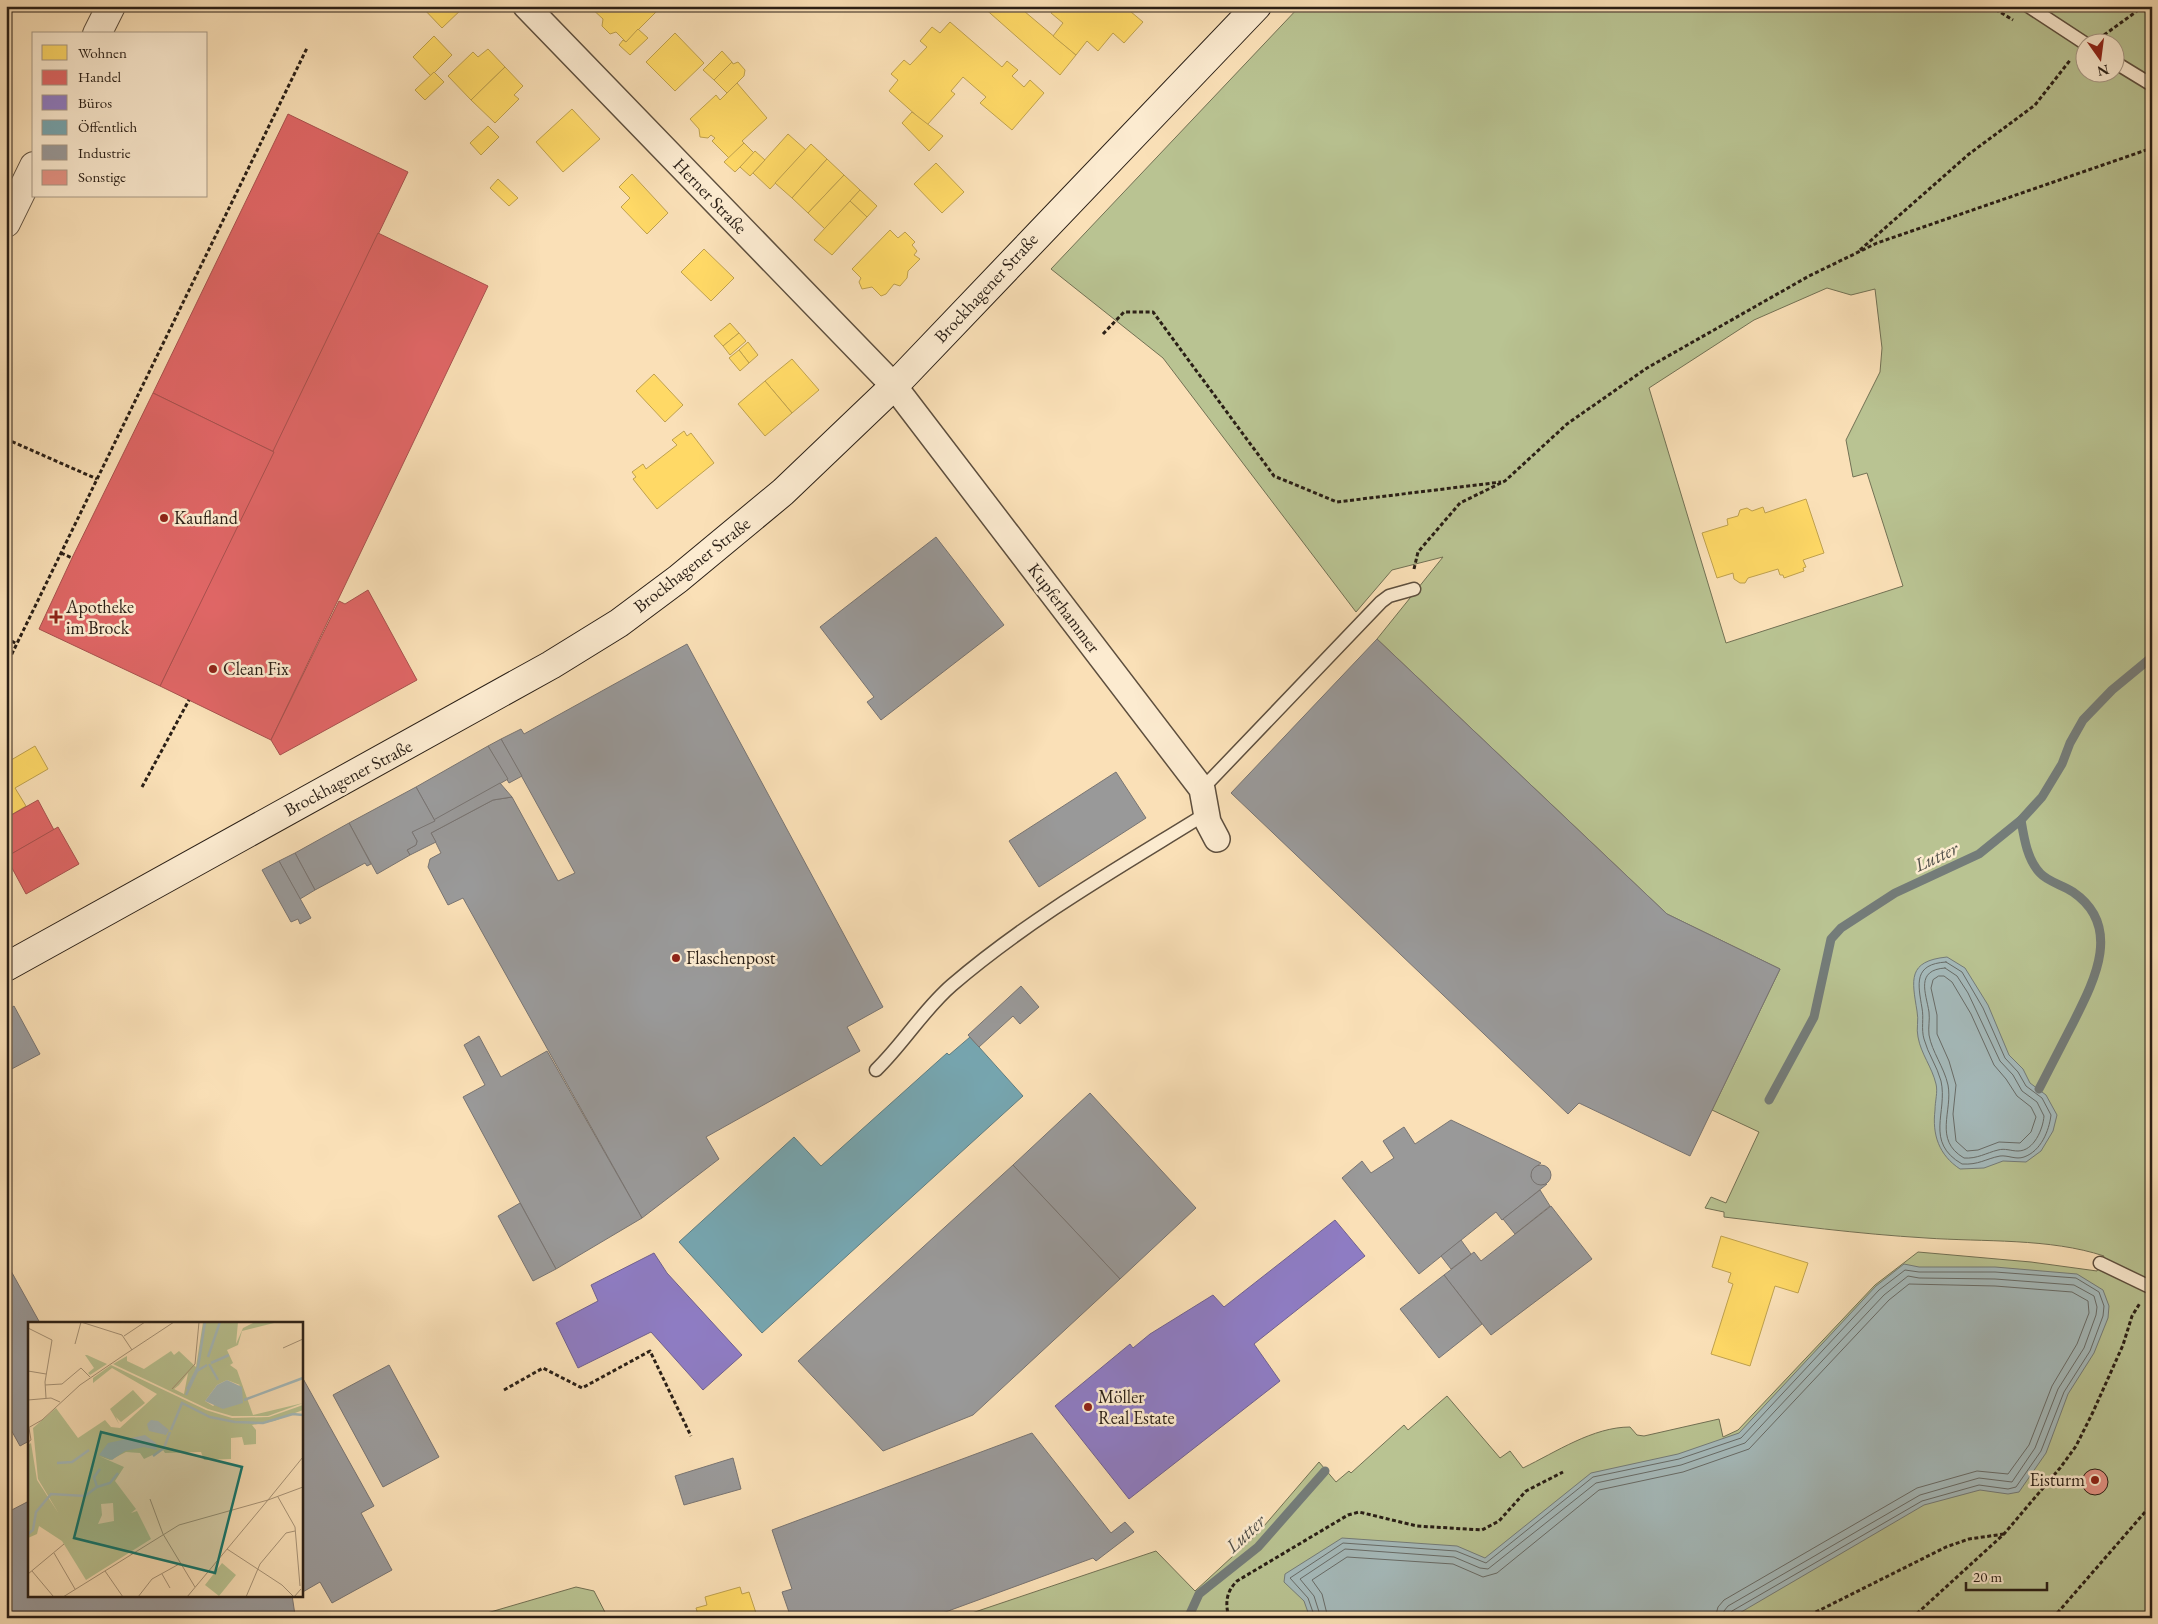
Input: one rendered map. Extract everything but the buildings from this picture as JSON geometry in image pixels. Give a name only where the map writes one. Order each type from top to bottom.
[{"type":"main road","points":[[98,32],[111,6]]},
{"type":"main road","name":"Brockhagener Straße","points":[[6,967],[551,665],[619,622],[694,567],[783,492],[894,386],[1257,6]]},
{"type":"main road","points":[[6,223],[32,170]]},
{"type":"street","name":"Herner Straße","points":[[537,10],[894,386]]},
{"type":"street","name":"Kupferhammer","points":[[894,386],[1202,789],[1210,828],[1217,839]]},
{"type":"lane","points":[[2028,6],[2076,37]]},
{"type":"lane","points":[[2126,69],[2152,85]]},
{"type":"lane","points":[[1202,789],[1381,602],[1389,596],[1414,589]]},
{"type":"lane","points":[[876,1070],[894,1052],[930,1006],[1004,943],[1207,813]]},
{"type":"lane","points":[[2100,1263],[2150,1288]]},
{"type":"path","points":[[2107,32],[2144,6]]},
{"type":"path","points":[[6,666],[306,48]]},
{"type":"path","points":[[1857,253],[1969,154],[2035,105],[2072,57]]},
{"type":"path","points":[[1414,589],[1412,578],[1418,552],[1460,503],[1505,481],[1567,424],[1647,368],[1809,276],[1886,240],[2152,148]]},
{"type":"path","points":[[1103,334],[1124,312],[1153,312],[1274,476],[1337,502],[1505,481]]},
{"type":"path","points":[[6,439],[97,479]]},
{"type":"path","points":[[61,553],[72,558]]},
{"type":"path","points":[[6,638],[17,644]]},
{"type":"path","points":[[142,787],[189,700]]},
{"type":"path","points":[[1912,1618],[2004,1534],[2076,1446],[2123,1345],[2132,1316],[2150,1288]]},
{"type":"path","points":[[504,1390],[543,1368],[582,1388],[650,1350],[691,1436]]},
{"type":"path","points":[[1229,1618],[1226,1605],[1229,1589],[1237,1581],[1348,1515],[1359,1512],[1417,1526],[1482,1530],[1499,1521],[1526,1491],[1563,1472]]},
{"type":"path","points":[[2053,1618],[2152,1504]]},
{"type":"path","points":[[1804,1618],[1946,1547],[1969,1539],[2004,1534]]},
{"type":"green space","points":[[1300,6],[2152,6],[2152,1618],[957,1618],[1156,1551],[1195,1591],[1258,1533],[1319,1462],[1336,1482],[1349,1471],[1351,1473],[1404,1425],[1408,1430],[1447,1396],[1500,1458],[1510,1451],[1523,1468],[1575,1442],[1602,1431],[1616,1428],[1630,1427],[1637,1435],[1644,1436],[1719,1419],[1723,1437],[1738,1430],[1875,1285],[1918,1252],[2031,1262],[2097,1271],[2104,1256],[2083,1250],[2039,1243],[1850,1232],[1724,1217],[1724,1212],[1705,1208],[1711,1197],[1726,1203],[1759,1132],[1712,1110],[1780,969],[1667,914],[1377,639],[1443,557],[1392,570],[1356,612],[1163,358],[1051,269]],"holes":[[[1827,288],[1851,295],[1875,289],[1882,348],[1880,372],[1846,440],[1853,477],[1867,473],[1903,586],[1726,643],[1649,388],[1754,320]]]},
{"type":"green space","points":[[576,1587],[594,1591],[608,1618],[470,1618]]},
{"type":"water","points":[[1947,957],[1965,968],[1988,1005],[2009,1055],[2023,1069],[2030,1083],[2046,1095],[2057,1115],[2053,1131],[2041,1151],[2026,1162],[2003,1161],[1984,1168],[1960,1169],[1947,1157],[1938,1144],[1934,1119],[1937,1087],[1918,1037],[1918,1014],[1914,981],[1915,974],[1925,963]]},
{"type":"water","points":[[1904,1264],[1919,1267],[1995,1267],[2077,1274],[2103,1290],[2109,1306],[2108,1318],[2094,1353],[2068,1394],[2046,1453],[2019,1492],[2008,1494],[1980,1490],[1924,1505],[1731,1618],[1310,1618],[1304,1601],[1284,1582],[1285,1574],[1342,1538],[1457,1546],[1485,1558],[1591,1473],[1678,1454],[1739,1433],[1876,1286]]},
{"type":"waterway","name":"Lutter","points":[[1769,1100],[1814,1017],[1831,939],[1841,928],[1895,893],[1979,854],[2021,820],[2042,797],[2062,764],[2070,743],[2083,720],[2112,690],[2152,657]]},
{"type":"waterway","points":[[2021,820],[2027,848],[2032,861],[2040,873],[2073,892],[2088,906],[2097,922],[2101,938],[2100,956],[2095,974],[2072,1025],[2039,1089]]},
{"type":"waterway","name":"Lutter","points":[[1188,1618],[1199,1594],[1258,1547],[1325,1471]]},
{"type":"place","name":"Kaufland","points":[[164,518]]},
{"type":"place","name":"Apotheke im Brock","points":[[56,617]]},
{"type":"place","name":"Clean Fix","points":[[213,669]]},
{"type":"place","name":"Flaschenpost","points":[[676,958]]},
{"type":"place","name":"Möller Real Estate","points":[[1088,1407]]},
{"type":"place","name":"Eisturm","points":[[2095,1480]]}]
